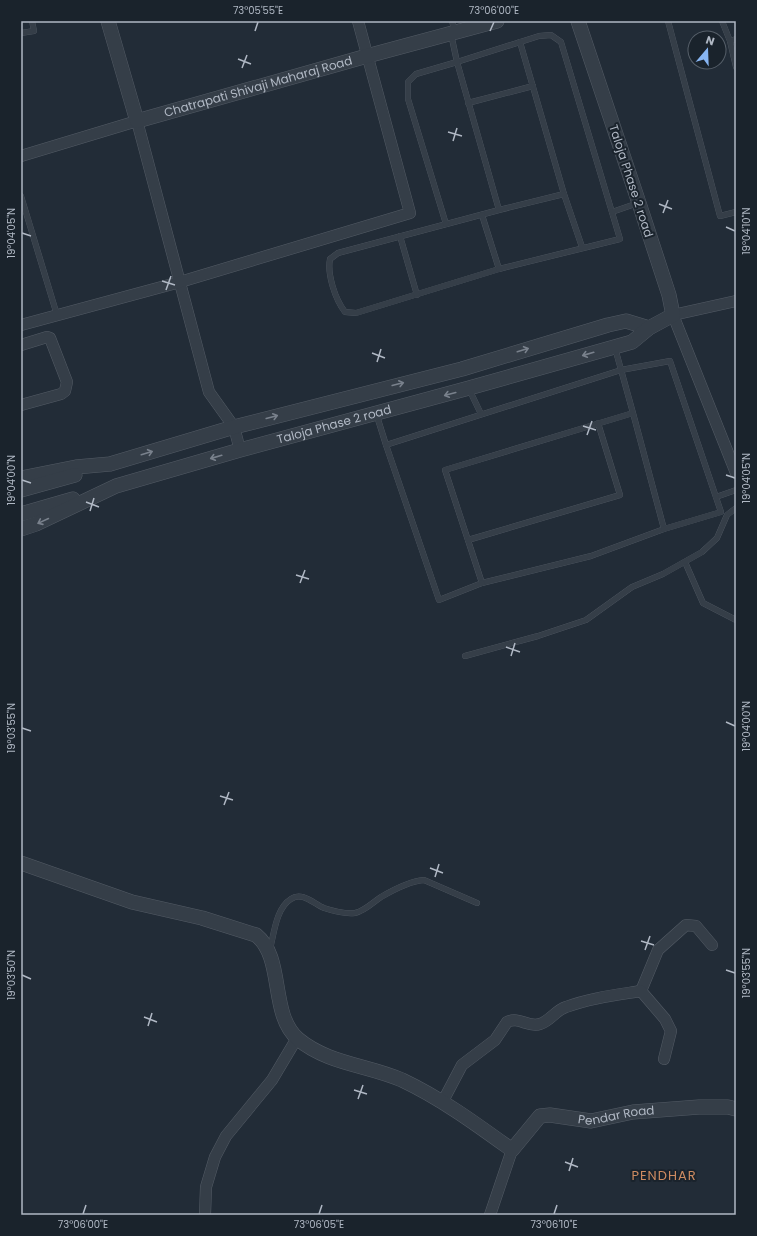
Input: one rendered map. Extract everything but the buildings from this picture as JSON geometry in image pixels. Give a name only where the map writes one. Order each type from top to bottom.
[{"type":"street","points":[[109,21],[209,392],[234,427],[240,450]]},
{"type":"street","points":[[21,325],[180,282],[410,213],[358,21]]},
{"type":"street","name":"Chatrapati Shivaji Maharaj Road","points":[[21,156],[137,121],[367,56],[453,29],[497,21]]},
{"type":"street","name":"Taloja Phase 2 road","points":[[21,529],[36,524],[116,486],[240,450],[632,342],[649,328],[673,315],[669,295],[578,21]]},
{"type":"street","points":[[736,301],[673,315],[736,473]]},
{"type":"street","name":"Taloja Phase 2 road","points":[[21,478],[76,466],[110,464],[234,427],[462,369],[608,325],[626,321],[649,328]]},
{"type":"street","points":[[21,345],[47,337],[50,338],[67,382],[65,391],[61,394],[21,405]]},
{"type":"street","points":[[21,490],[110,464]]},
{"type":"street","points":[[21,514],[116,486]]},
{"type":"street","points":[[21,864],[132,902],[202,918],[256,935],[262,940],[270,952],[276,988],[288,1025],[297,1038],[315,1051],[341,1062],[367,1068],[401,1080],[443,1101],[512,1150],[490,1215]]},
{"type":"street","points":[[641,991],[658,950],[686,925],[696,926],[712,945]]},
{"type":"street","points":[[641,991],[665,1019],[671,1031],[664,1059]]},
{"type":"street","points":[[443,1101],[449,1087],[462,1066],[495,1040],[507,1022],[517,1020],[530,1025],[539,1024],[564,1007],[592,999],[641,991]]},
{"type":"street","points":[[205,1215],[206,1187],[215,1157],[226,1136],[272,1080],[297,1038]]},
{"type":"street","name":"Pendar Road","points":[[512,1150],[540,1116],[550,1115],[591,1120],[633,1112],[684,1108],[728,1107],[736,1109]]},
{"type":"lane","points":[[21,33],[34,31],[32,21]]},
{"type":"lane","points":[[668,21],[720,216],[736,212]]},
{"type":"lane","points":[[722,21],[730,41],[736,67]]},
{"type":"lane","points":[[453,29],[456,62],[499,210]]},
{"type":"lane","points":[[446,224],[408,99],[408,82],[416,74],[539,36],[552,35],[561,42],[620,239],[582,247],[498,269],[356,313],[345,312],[340,305],[329,268],[330,259],[338,253],[446,224],[482,214],[564,194]]},
{"type":"lane","points":[[730,41],[736,40]]},
{"type":"lane","points":[[520,42],[564,194],[582,247]]},
{"type":"lane","points":[[468,104],[533,86]]},
{"type":"lane","points":[[21,196],[57,315]]},
{"type":"lane","points":[[612,212],[639,203]]},
{"type":"lane","points":[[482,214],[498,269]]},
{"type":"lane","points":[[400,236],[417,295]]},
{"type":"lane","points":[[614,347],[664,529]]},
{"type":"lane","points":[[376,413],[386,445],[439,600],[482,583],[592,556],[664,529],[721,512],[670,361],[621,370],[386,445]]},
{"type":"lane","points":[[469,388],[481,414]]},
{"type":"lane","points":[[482,583],[445,470],[633,413]]},
{"type":"lane","points":[[468,540],[620,495],[598,423]]},
{"type":"lane","points":[[716,497],[736,490]]},
{"type":"lane","points":[[466,656],[538,636],[586,620],[632,587],[663,574],[702,552],[717,538],[727,516],[736,508]]},
{"type":"lane","points":[[685,562],[703,603],[736,620]]},
{"type":"lane","points":[[270,952],[278,919],[284,905],[291,898],[297,896],[312,901],[324,908],[340,912],[354,913],[364,910],[382,897],[411,883],[424,880],[478,903]]},
{"type":"district","name":"PENDHAR","points":[[664,1175]]}]
